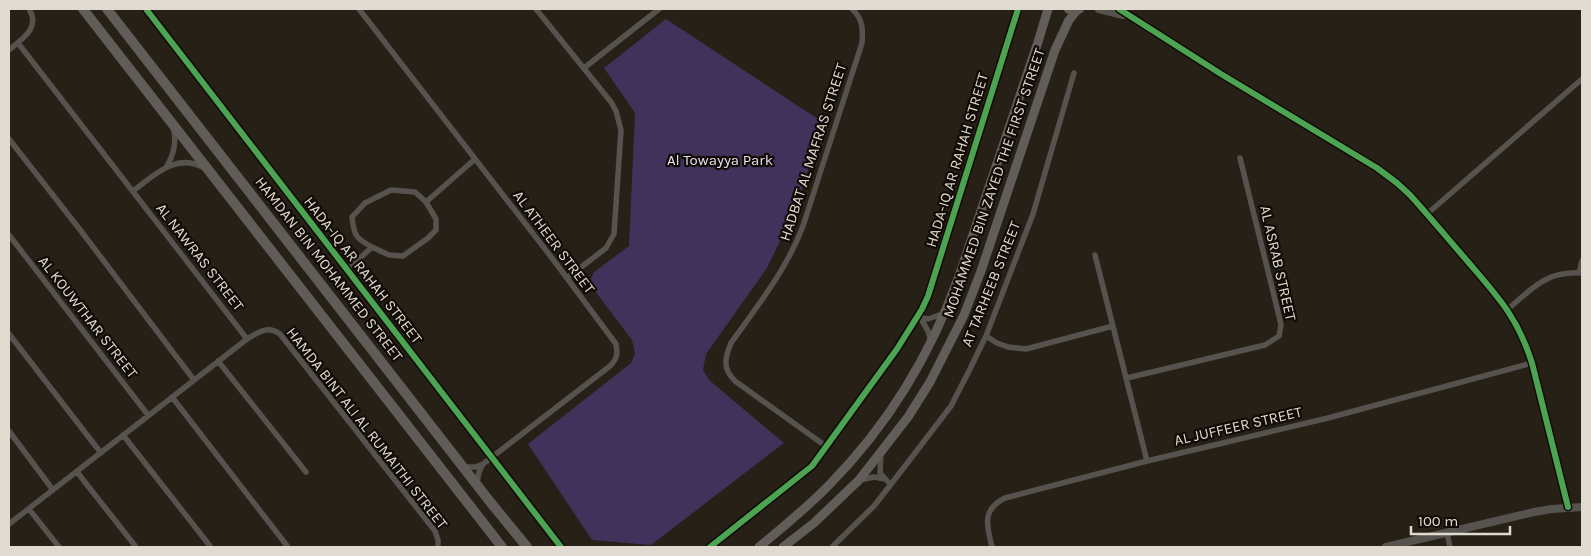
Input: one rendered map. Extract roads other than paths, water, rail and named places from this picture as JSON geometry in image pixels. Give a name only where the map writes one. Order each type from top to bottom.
[{"type":"main road","points":[[83,9],[502,547]]},
{"type":"main road","name":"HAMDAN BIN MOHAMMED STREET","points":[[107,9],[477,484],[526,544]]},
{"type":"main road","name":"MOHAMMED BIN ZAYED THE FIRST STREET","points":[[758,547],[800,513],[846,468],[888,414],[932,344],[947,312],[1048,9]]},
{"type":"main road","points":[[1069,9],[1078,9]]},
{"type":"main road","name":"MOHAMMED BIN ZAYED THE FIRST STREET","points":[[783,547],[820,517],[859,480],[908,417],[930,382],[964,315],[981,271],[1055,50],[1066,25],[1078,9]]},
{"type":"street","points":[[9,50],[29,33],[32,28],[33,18],[29,9]]},
{"type":"street","name":"HADA-IQ AR RAHAH STREET","points":[[146,9],[561,547]]},
{"type":"street","name":"AL ATHEER STREET","points":[[359,9],[616,344],[618,353],[616,360],[484,464],[476,467],[464,467]]},
{"type":"street","points":[[536,9],[611,102],[616,110],[620,124],[614,234],[606,248],[567,278]]},
{"type":"street","points":[[584,68],[658,9]]},
{"type":"street","name":"HADBAT AL MAFRAS STREET","points":[[827,447],[735,381],[728,372],[726,356],[731,343],[786,264],[795,248],[803,226],[862,43],[862,24],[860,18],[852,9]]},
{"type":"street","name":"HADA-IQ AR RAHAH STREET","points":[[710,547],[812,466],[919,318],[928,296],[1018,9]]},
{"type":"street","points":[[1099,9],[1128,16]]},
{"type":"street","points":[[1119,9],[1377,168],[1398,183],[1427,214],[1508,308],[1526,344],[1568,507]]},
{"type":"street","name":"AL NAWRAS STREET","points":[[18,43],[248,339]]},
{"type":"street","name":"AT TARHEEB STREET","points":[[832,547],[874,506],[951,406],[986,336],[1032,214],[1074,72]]},
{"type":"street","points":[[1427,214],[1581,83]]},
{"type":"street","points":[[167,166],[174,149],[175,140],[171,122]]},
{"type":"street","points":[[9,139],[82,231],[194,380]]},
{"type":"street","name":"AL ASRAB STREET","points":[[1127,378],[1265,345],[1279,336],[1280,316],[1240,158]]},
{"type":"street","points":[[426,202],[475,160]]},
{"type":"street","points":[[133,191],[167,166],[186,162],[196,164],[208,170]]},
{"type":"street","points":[[391,190],[415,192],[426,202],[436,219],[436,230],[428,238],[403,256],[389,254],[372,247],[359,241],[354,233],[352,217],[365,203],[391,190]]},
{"type":"street","name":"AL KOUWTHAR STREET","points":[[9,235],[148,415]]},
{"type":"street","points":[[347,270],[372,247]]},
{"type":"street","points":[[1095,255],[1147,461]]},
{"type":"street","points":[[1508,308],[1546,279],[1563,273],[1581,273],[1582,260]]},
{"type":"street","points":[[919,318],[928,319],[947,312]]},
{"type":"street","points":[[919,318],[928,331],[932,344]]},
{"type":"street","points":[[986,336],[997,344],[1026,349],[1113,326]]},
{"type":"street","name":"HAMDA BINT ALI AL RUMAITHI STREET","points":[[9,524],[218,361],[248,339],[264,330],[270,329],[280,334],[434,531],[438,540],[438,547]]},
{"type":"street","points":[[9,334],[101,453]]},
{"type":"street","points":[[218,361],[306,472]]},
{"type":"street","name":"AL JUFFEER STREET","points":[[992,547],[987,521],[988,514],[997,502],[1005,498],[1147,461],[1328,418],[1532,364]]},
{"type":"street","points":[[172,397],[288,547]]},
{"type":"street","points":[[9,431],[53,490]]},
{"type":"street","points":[[123,435],[210,546]]},
{"type":"street","points":[[881,451],[880,473],[890,484]]},
{"type":"street","points":[[477,484],[479,472],[484,464]]},
{"type":"street","points":[[77,472],[136,547]]},
{"type":"street","points":[[859,480],[874,477],[885,479]]},
{"type":"street","points":[[1386,547],[1534,512],[1582,507]]},
{"type":"street","points":[[29,509],[60,547]]},
{"type":"street","points":[[1446,533],[1450,547]]},
{"type":"park label","name":"Al Towayya Park","points":[[720,160]]}]
